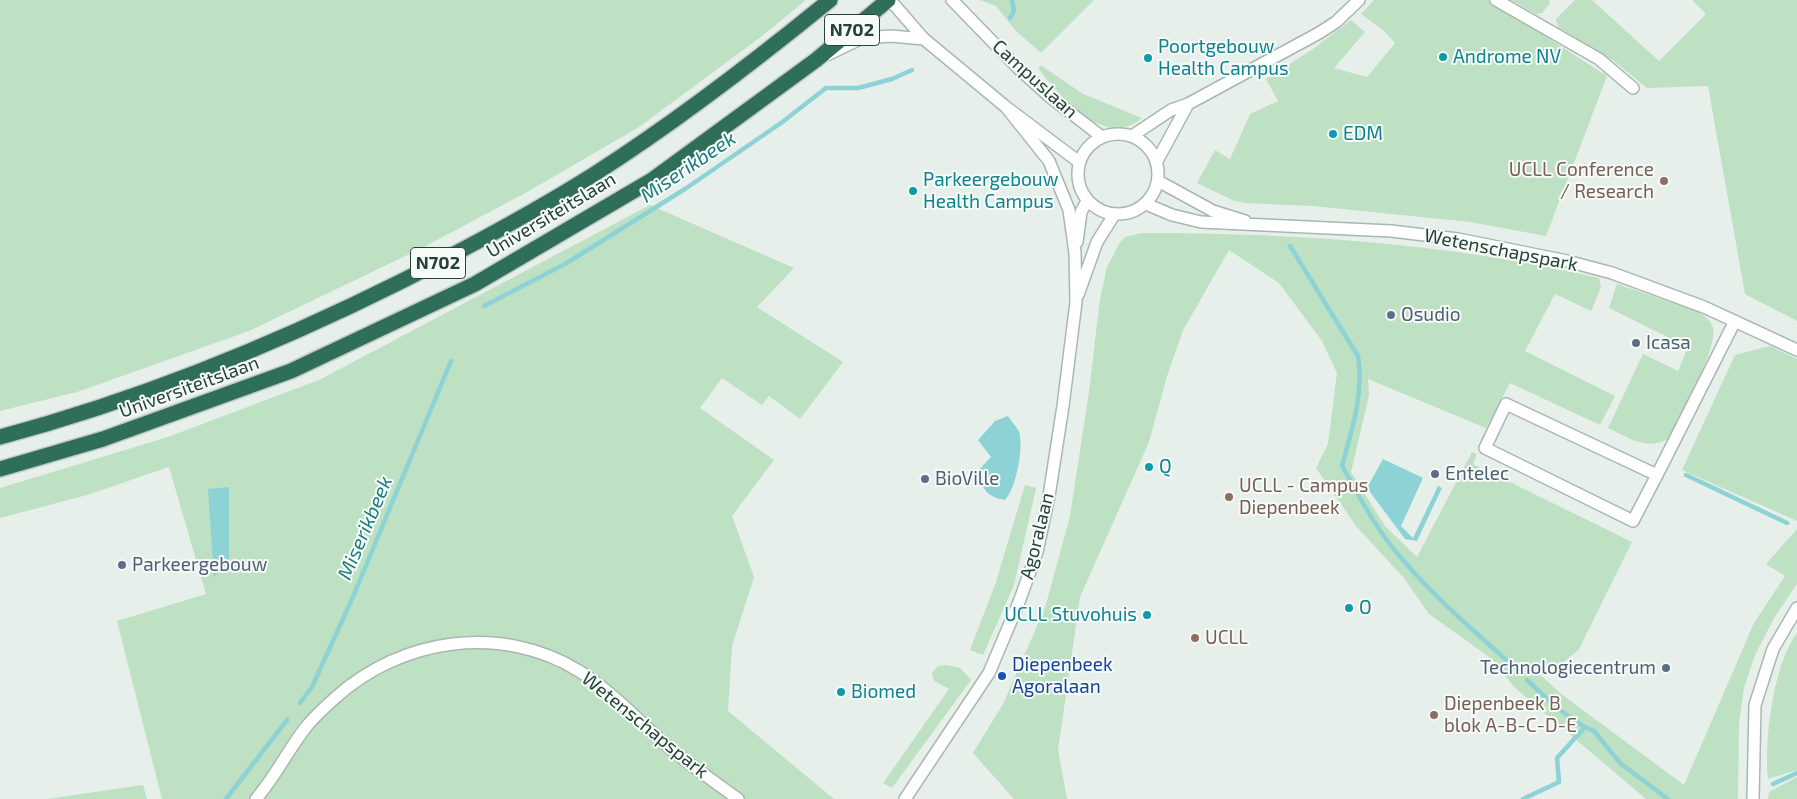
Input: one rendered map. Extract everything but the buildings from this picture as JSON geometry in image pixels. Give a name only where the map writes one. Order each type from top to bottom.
[{"type":"highway","name":"Universiteitslaan","points":[[0,437],[89,410],[186,376],[317,323],[492,236],[594,174],[691,107],[830,0]]},
{"type":"highway","name":"Universiteitslaan","points":[[0,469],[103,439],[291,371],[475,284],[652,180],[816,60],[889,0]]},
{"type":"street","name":"Campuslaan","points":[[889,0],[924,39],[1006,107],[1079,162]]},
{"type":"street","name":"Campuslaan","points":[[952,0],[1017,68],[1050,98],[1102,137]]},
{"type":"street","name":"Campuslaan","points":[[966,0],[971,18]]},
{"type":"street","points":[[1132,136],[1171,110],[1188,104],[1319,33],[1336,22],[1359,0]]},
{"type":"street","points":[[1496,0],[1599,59],[1633,88]]},
{"type":"street","points":[[816,60],[862,38],[891,36],[924,39]]},
{"type":"street","points":[[1156,161],[1188,104]]},
{"type":"street","name":"Campuslaan","points":[[1006,107],[1049,161],[1059,184]]},
{"type":"street","points":[[1112,134],[1132,136],[1143,142],[1156,161],[1158,181],[1153,195],[1146,204],[1130,212],[1114,215],[1100,210],[1087,201],[1078,182],[1079,162],[1092,143],[1102,137],[1112,134]]},
{"type":"street","name":"Wetenschapspark","points":[[1158,181],[1212,211],[1257,224]]},
{"type":"street","name":"Agoralaan","points":[[904,799],[988,673],[1019,602],[1037,552],[1049,496],[1076,302],[1075,253],[1069,210],[1059,184]]},
{"type":"street","name":"Agoralaan","points":[[1075,253],[1081,212],[1087,201]]},
{"type":"street","name":"Wetenschapspark","points":[[1146,204],[1172,215],[1201,222],[1242,226],[1257,224],[1391,231],[1458,239],[1558,259],[1612,273],[1704,307],[1797,350]]},
{"type":"street","name":"Agoralaan","points":[[1076,302],[1097,242],[1114,215]]},
{"type":"street","points":[[1657,475],[1506,404],[1485,448],[1633,521],[1657,475],[1735,321]]},
{"type":"street","points":[[1753,799],[1755,705],[1773,649],[1797,608]]},
{"type":"street","name":"Wetenschapspark","points":[[256,799],[306,727],[336,697],[358,679],[392,659],[437,644],[483,642],[530,648],[579,670],[624,705],[667,746],[738,799]]},
{"type":"green space","points":[[0,0],[806,0],[762,36],[639,127],[529,191],[422,248],[249,331],[77,392],[0,411]]},
{"type":"green space","points":[[980,0],[1094,0],[1041,53],[1016,31],[996,6]]},
{"type":"green space","points":[[1374,0],[1489,0],[1607,76],[1546,236],[1470,222],[1313,206],[1245,203],[1232,200],[1197,183],[1215,150],[1230,159],[1250,114],[1278,101],[1266,79],[1313,49],[1351,20],[1365,32],[1334,68],[1367,77],[1395,43],[1384,31],[1361,14]]},
{"type":"green space","points":[[1511,0],[1549,0],[1550,3],[1542,13],[1536,14]]},
{"type":"green space","points":[[1575,0],[1592,0],[1659,61],[1706,14],[1692,0],[1797,0],[1797,321],[1745,294],[1708,86],[1647,88],[1614,61],[1558,27],[1556,19]]},
{"type":"green space","points":[[1042,66],[1083,94],[1142,118],[1128,126],[1113,128],[1098,124],[1070,105],[1038,68]]},
{"type":"green space","points":[[650,205],[794,268],[757,307],[843,362],[800,419],[769,396],[762,405],[722,378],[700,408],[774,460],[732,516],[754,577],[732,646],[728,711],[834,799],[162,799],[117,621],[206,594],[169,467],[87,495],[0,518],[0,488],[168,437],[319,380]]},
{"type":"green space","points":[[1142,233],[1257,235],[1372,242],[1486,256],[1599,278],[1601,287],[1591,311],[1555,294],[1525,351],[1615,396],[1600,425],[1510,383],[1486,428],[1368,379],[1369,395],[1351,472],[1385,526],[1417,557],[1472,452],[1477,454],[1473,464],[1632,542],[1579,649],[1563,663],[1534,669],[1560,693],[1684,785],[1754,623],[1785,576],[1766,564],[1797,529],[1797,584],[1774,618],[1755,655],[1744,688],[1739,722],[1738,799],[1646,799],[1514,687],[1492,659],[1429,614],[1403,577],[1356,526],[1316,468],[1328,444],[1337,373],[1322,341],[1279,283],[1229,250],[1183,330],[1167,376],[1149,442],[1080,597],[1058,750],[1067,799],[1014,799],[973,753],[1003,704],[1045,608],[1070,516],[1089,392],[1100,299],[1107,267],[1119,244],[1125,237]]},
{"type":"green space","points":[[1617,284],[1697,311],[1707,318],[1713,328],[1710,351],[1704,367],[1668,439],[1652,444],[1630,439],[1608,428],[1643,354],[1678,371],[1688,347],[1609,308]]},
{"type":"green space","points":[[1770,346],[1797,359],[1797,521],[1682,470],[1735,355]]},
{"type":"green space","points":[[1025,485],[1036,488],[1014,585],[983,655],[970,650],[996,582]]},
{"type":"green space","points":[[1797,633],[1797,770],[1768,779],[1767,744],[1772,703],[1782,664]]},
{"type":"green space","points":[[947,665],[960,668],[971,680],[892,788],[883,783],[949,689],[934,681],[932,673],[938,666]]},
{"type":"green space","points":[[1797,777],[1797,799],[1768,799],[1769,792]]},
{"type":"green space","points":[[143,785],[147,799],[47,799]]},
{"type":"water","points":[[1008,416],[1019,432],[1020,457],[1013,487],[1005,500],[993,496],[986,491],[977,472],[991,457],[978,440],[995,421]]},
{"type":"water","points":[[1383,459],[1423,478],[1401,526],[1413,538],[1438,486],[1442,488],[1417,541],[1405,539],[1367,488]]},
{"type":"water","points":[[229,487],[229,562],[214,577],[208,489]]},
{"type":"waterway","name":"Miserikbeek","points":[[1010,18],[1014,11],[1012,0]]},
{"type":"waterway","name":"Miserikbeek","points":[[484,306],[565,264],[685,189],[781,123],[826,88],[858,88],[892,79],[912,70]]},
{"type":"waterway","points":[[1290,246],[1358,356],[1358,398],[1342,466],[1374,522],[1397,553],[1437,597],[1510,663]]},
{"type":"waterway","name":"Miserikbeek","points":[[300,703],[312,687],[352,599],[451,361]]},
{"type":"waterway","points":[[1686,475],[1787,523]]},
{"type":"waterway","points":[[1527,680],[1558,709],[1585,727]]},
{"type":"waterway","name":"Miserikbeek","points":[[226,799],[287,720]]},
{"type":"waterway","points":[[1523,799],[1559,782],[1557,758],[1585,727],[1594,731],[1620,763],[1668,799]]},
{"type":"waterway","points":[[1773,784],[1797,773]]},
{"type":"place","name":"Androme NV","points":[[1443,57]]},
{"type":"place","name":"Poortgebouw Health Campus","points":[[1148,58]]},
{"type":"place","name":"EDM","points":[[1333,134]]},
{"type":"place","name":"UCLL Conference / Research","points":[[1664,181]]},
{"type":"place","name":"Parkeergebouw Health Campus","points":[[913,191]]},
{"type":"place","name":"Osudio","points":[[1391,315]]},
{"type":"place","name":"Icasa","points":[[1636,343]]},
{"type":"place","name":"Q","points":[[1149,467]]},
{"type":"place","name":"Entelec","points":[[1435,474]]},
{"type":"place","name":"BioVille","points":[[925,479]]},
{"type":"place","name":"UCLL - Campus Diepenbeek","points":[[1229,497]]},
{"type":"place","name":"Parkeergebouw","points":[[122,565]]},
{"type":"place","name":"O","points":[[1349,608]]},
{"type":"place","name":"UCLL Stuvohuis","points":[[1147,615]]},
{"type":"place","name":"UCLL","points":[[1195,638]]},
{"type":"place","name":"Technologiecentrum","points":[[1666,668]]},
{"type":"place","name":"Diepenbeek Agoralaan","points":[[1002,676]]},
{"type":"place","name":"Biomed","points":[[841,692]]},
{"type":"place","name":"Diepenbeek B blok A-B-C-D-E","points":[[1434,715]]}]
